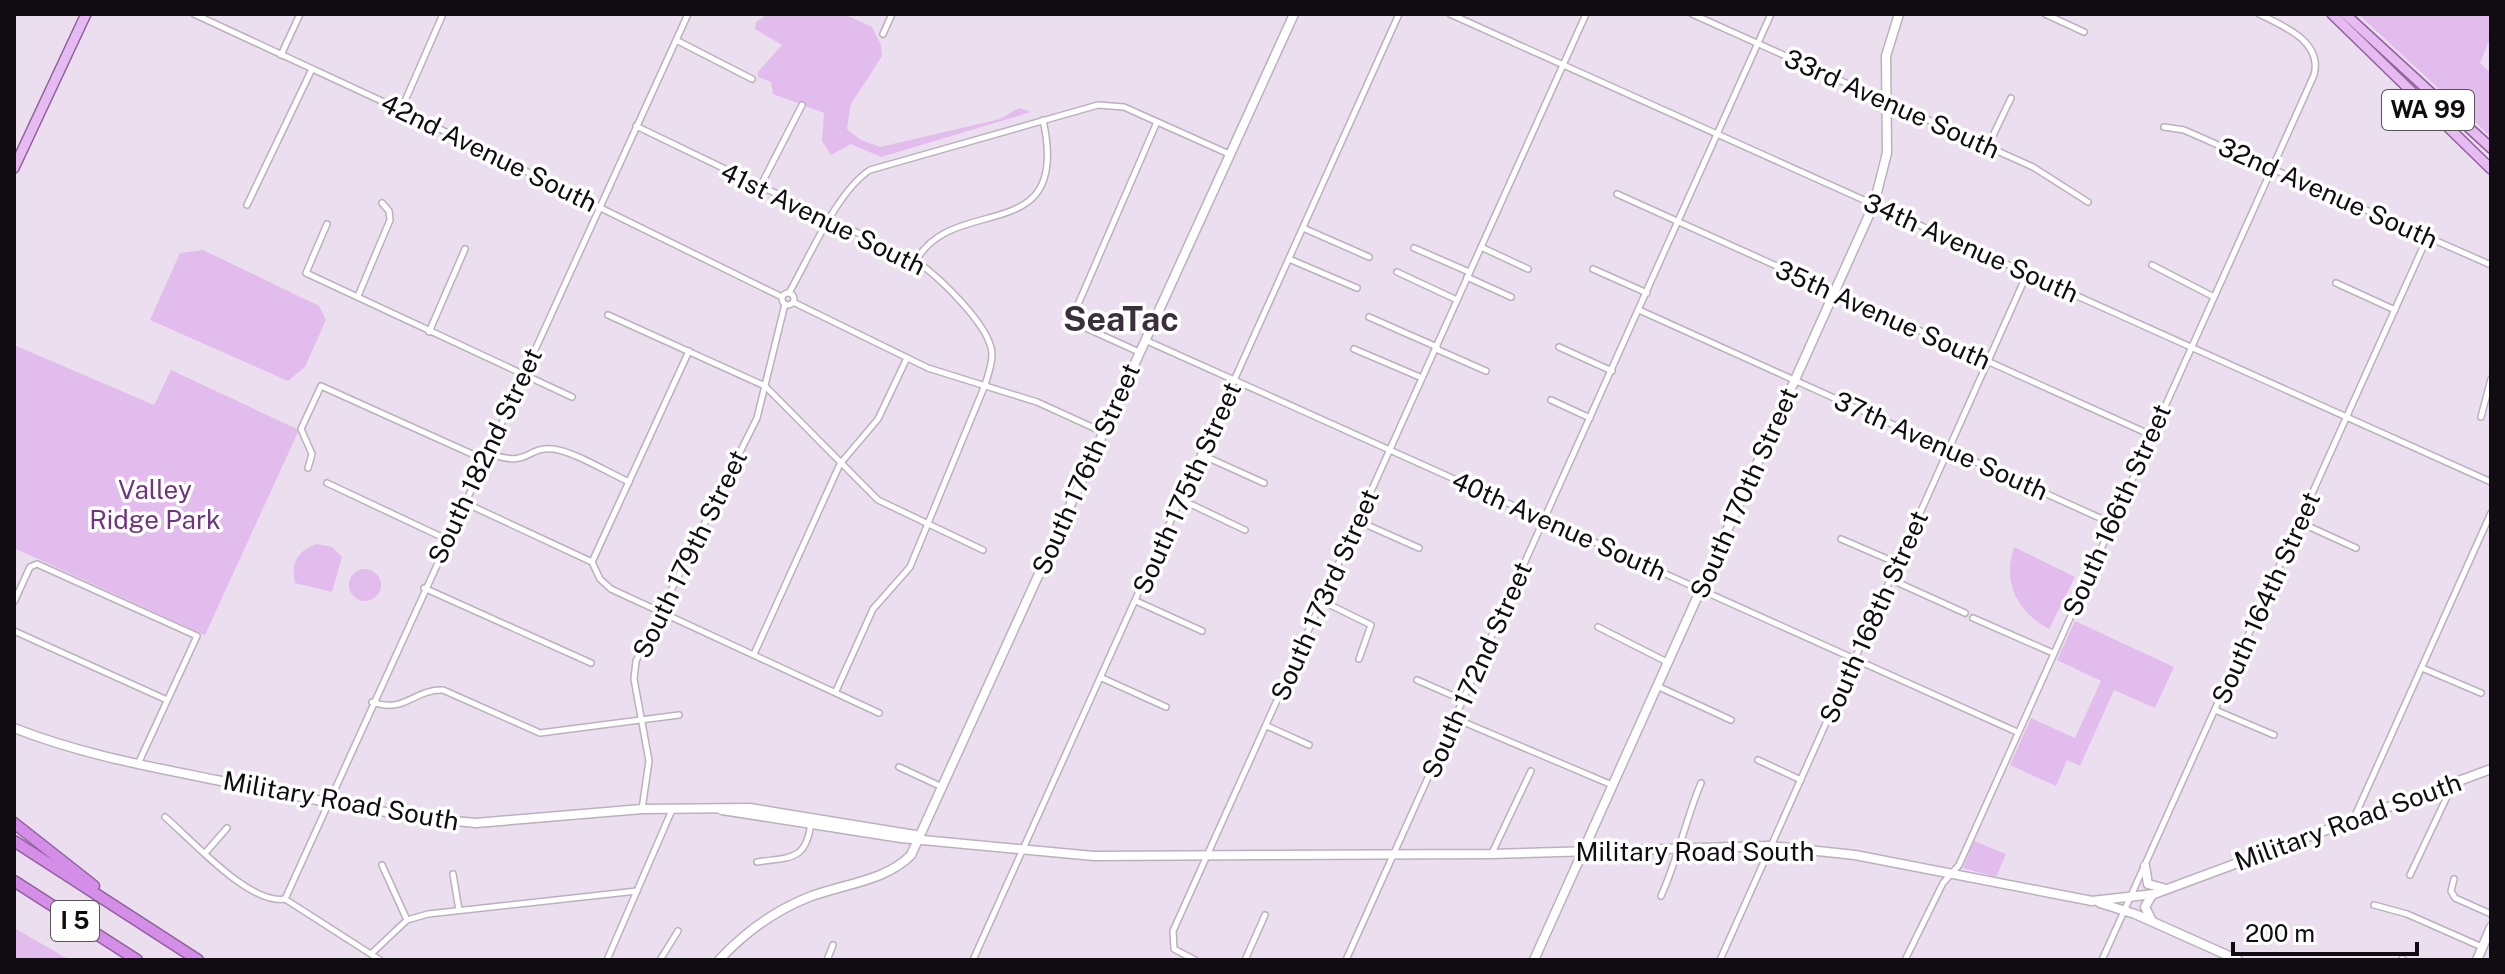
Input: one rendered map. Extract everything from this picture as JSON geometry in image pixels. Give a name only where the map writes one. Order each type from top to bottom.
[{"type":"highway","points":[[14,823],[133,917]]},
{"type":"highway","name":"I 5","points":[[14,841],[198,960]]},
{"type":"highway","name":"I 5","points":[[14,881],[137,960]]},
{"type":"main road","points":[[14,168],[86,14]]},
{"type":"main road","name":"South 176th Street","points":[[719,960],[772,914],[807,898],[892,870],[911,855],[1294,14]]},
{"type":"main road","name":"South 170th Street","points":[[1534,960],[1874,204],[1887,153],[1886,56],[1899,14]]},
{"type":"main road","name":"WA 99","points":[[2332,14],[2491,169]]},
{"type":"main road","name":"WA 99","points":[[2345,14],[2491,148]]},
{"type":"main road","name":"Military Road South","points":[[14,728],[69,748],[137,765],[327,802],[476,823],[642,809],[750,808],[812,822],[1022,852],[1094,856],[1491,854],[1770,846],[1855,855],[2092,901],[2154,894],[2491,769]]},
{"type":"main road","points":[[2145,866],[2148,884],[2168,889]]},
{"type":"main road","points":[[2152,921],[2145,907],[2154,894]]},
{"type":"main road","points":[[2092,901],[2152,921],[2238,960]]},
{"type":"main road","points":[[2477,960],[2491,927]]},
{"type":"street","name":"42nd Avenue South","points":[[194,14],[401,110],[782,297]]},
{"type":"street","points":[[281,55],[300,14]]},
{"type":"street","points":[[401,110],[443,14]]},
{"type":"street","name":"South 182nd Street","points":[[285,899],[462,502],[688,14]]},
{"type":"street","points":[[883,34],[892,14]]},
{"type":"street","name":"South 175th Street","points":[[973,960],[1399,14]]},
{"type":"street","name":"34th Avenue South","points":[[1450,14],[2491,482]]},
{"type":"street","name":"South 173rd Street","points":[[1195,960],[1180,953],[1172,944],[1173,931],[1586,14]]},
{"type":"street","name":"33rd Avenue South","points":[[1692,14],[2033,167],[2088,202]]},
{"type":"street","name":"South 172nd Street","points":[[1346,960],[1771,14]]},
{"type":"street","points":[[2045,14],[2058,17],[2084,32]]},
{"type":"street","name":"South 166th Street","points":[[1905,960],[1943,883],[1959,865],[2212,296],[2314,75],[2313,53],[2293,32],[2259,14]]},
{"type":"street","points":[[676,40],[752,79]]},
{"type":"street","points":[[247,205],[312,69]]},
{"type":"street","points":[[1986,148],[2011,98]]},
{"type":"street","points":[[760,187],[802,105]]},
{"type":"street","points":[[1103,432],[1037,402],[940,373],[793,302],[785,304],[782,297],[789,293],[830,220],[862,175],[1091,106],[1124,107],[1230,155]]},
{"type":"street","points":[[916,261],[934,238],[1028,203],[1048,167],[1050,154],[1043,120]]},
{"type":"street","points":[[1139,352],[1086,328],[1077,316],[1077,302],[1157,122]]},
{"type":"street","name":"41st Avenue South","points":[[636,126],[916,261],[938,277],[986,335],[992,352],[985,385],[928,525],[910,567],[873,609],[836,691]]},
{"type":"street","name":"32nd Avenue South","points":[[2164,127],[2184,130],[2491,265]]},
{"type":"street","name":"35th Avenue South","points":[[1617,194],[2151,435]]},
{"type":"street","points":[[358,296],[390,220],[389,211],[382,203]]},
{"type":"street","points":[[327,224],[306,273],[428,333],[572,397]]},
{"type":"street","points":[[1303,228],[1369,257]]},
{"type":"street","name":"South 164th Street","points":[[2102,960],[2428,236]]},
{"type":"street","points":[[1481,247],[1528,269]]},
{"type":"street","points":[[1414,248],[1511,297]]},
{"type":"street","points":[[428,333],[465,249]]},
{"type":"street","points":[[1289,259],[1357,288]]},
{"type":"street","points":[[2152,265],[2212,296]]},
{"type":"street","points":[[1593,269],[1647,293]]},
{"type":"street","points":[[1397,272],[1457,300]]},
{"type":"street","name":"South 168th Street","points":[[1720,960],[2027,274]]},
{"type":"street","points":[[2336,283],[2395,310]]},
{"type":"street","points":[[789,293],[794,296],[793,302]]},
{"type":"street","name":"South 179th Street","points":[[642,809],[649,761],[634,670],[660,610],[757,418],[785,304]]},
{"type":"street","name":"37th Avenue South","points":[[1639,310],[2111,523]]},
{"type":"street","points":[[608,315],[765,386],[878,500],[983,550]]},
{"type":"street","points":[[1369,317],[1486,371]]},
{"type":"street","name":"40th Avenue South","points":[[1144,339],[2017,732]]},
{"type":"street","points":[[1559,347],[1612,371]]},
{"type":"street","points":[[1354,349],[1422,378]]},
{"type":"street","points":[[592,562],[689,351]]},
{"type":"street","points":[[754,654],[840,464],[878,419],[907,358]]},
{"type":"street","points":[[2481,417],[2491,379]]},
{"type":"street","points":[[308,468],[312,454],[301,429],[321,386],[484,455],[518,460],[542,450],[557,449],[629,482]]},
{"type":"street","points":[[1551,400],[1590,418]]},
{"type":"street","points":[[1202,455],[1264,483]]},
{"type":"street","points":[[327,483],[446,539]]},
{"type":"street","points":[[1182,500],[1245,530]]},
{"type":"street","points":[[462,502],[592,562],[600,579],[611,589],[879,713]]},
{"type":"street","points":[[2353,820],[2491,513]]},
{"type":"street","points":[[1358,521],[1419,548]]},
{"type":"street","points":[[2299,522],[2356,548]]},
{"type":"street","points":[[1841,539],[1899,564]]},
{"type":"street","points":[[14,602],[16,591],[35,564],[197,636],[137,765]]},
{"type":"street","points":[[1892,580],[1965,613]]},
{"type":"street","points":[[424,588],[591,663]]},
{"type":"street","points":[[1136,601],[1202,631]]},
{"type":"street","points":[[1322,601],[1371,625],[1359,659]]},
{"type":"street","points":[[1973,618],[2053,653]]},
{"type":"street","points":[[1598,627],[1667,662]]},
{"type":"street","points":[[14,631],[167,700]]},
{"type":"street","points":[[2422,668],[2481,693]]},
{"type":"street","points":[[1102,678],[1166,707]]},
{"type":"street","points":[[1417,680],[1463,700]]},
{"type":"street","points":[[1656,685],[1731,720]]},
{"type":"street","points":[[372,702],[383,706],[401,705],[430,691],[443,690],[540,733],[679,715]]},
{"type":"street","points":[[2215,710],[2274,735]]},
{"type":"street","points":[[1454,718],[1612,785]]},
{"type":"street","points":[[1267,726],[1309,745]]},
{"type":"street","points":[[1758,760],[1801,780]]},
{"type":"street","points":[[899,767],[943,787]]},
{"type":"street","points":[[1491,854],[1531,771]]},
{"type":"street","points":[[1661,896],[1701,783]]},
{"type":"street","points":[[2410,875],[2454,783]]},
{"type":"street","points":[[607,960],[672,810]]},
{"type":"street","points":[[165,817],[244,887],[275,900],[285,899],[380,960]]},
{"type":"street","points":[[757,862],[801,853],[808,843],[812,822]]},
{"type":"street","points":[[206,852],[227,828]]},
{"type":"street","points":[[382,865],[407,920]]},
{"type":"street","points":[[453,874],[459,910]]},
{"type":"street","points":[[2454,879],[2451,891],[2455,898],[2491,914]]},
{"type":"street","points":[[371,954],[407,920],[459,910],[637,891]]},
{"type":"street","points":[[2374,905],[2407,914],[2482,947]]},
{"type":"street","points":[[1245,960],[1265,915]]},
{"type":"street","points":[[660,960],[678,931]]},
{"type":"street","points":[[827,960],[833,945]]},
{"type":"green space","points":[[768,14],[846,15],[872,27],[881,45],[882,56],[851,104],[847,129],[861,140],[880,147],[1000,119],[1019,108],[1031,112],[881,157],[851,144],[831,155],[822,141],[824,113],[773,94],[771,82],[758,77],[758,72],[782,45],[755,29],[756,22]]},
{"type":"green space","points":[[2358,14],[2491,14],[2491,36],[2480,63],[2491,73],[2491,137]]},
{"type":"green space","points":[[203,250],[319,306],[326,320],[305,367],[288,381],[150,320],[180,253]]},
{"type":"green space","name":"Valley Ridge Park","points":[[14,345],[154,405],[171,370],[299,430],[205,635],[14,548]]},
{"type":"green space","points":[[317,544],[332,547],[342,557],[332,592],[295,583],[297,558]]},
{"type":"green space","points":[[2014,547],[2075,577],[2049,629],[2028,614],[2015,595],[2010,572]]},
{"type":"green space","points":[[365,569],[376,574],[381,585],[376,596],[365,601],[354,596],[349,585],[354,574]]},
{"type":"green space","points":[[2075,621],[2174,667],[2155,708],[2114,690],[2080,766],[2067,760],[2056,786],[2010,765],[2031,718],[2075,738],[2101,681],[2057,660]]},
{"type":"green space","points":[[1974,841],[2006,854],[1996,877],[1963,868]]},
{"type":"green space","points":[[14,928],[70,960],[14,960]]},
{"type":"district","name":"SeaTac","points":[[1121,319]]}]
